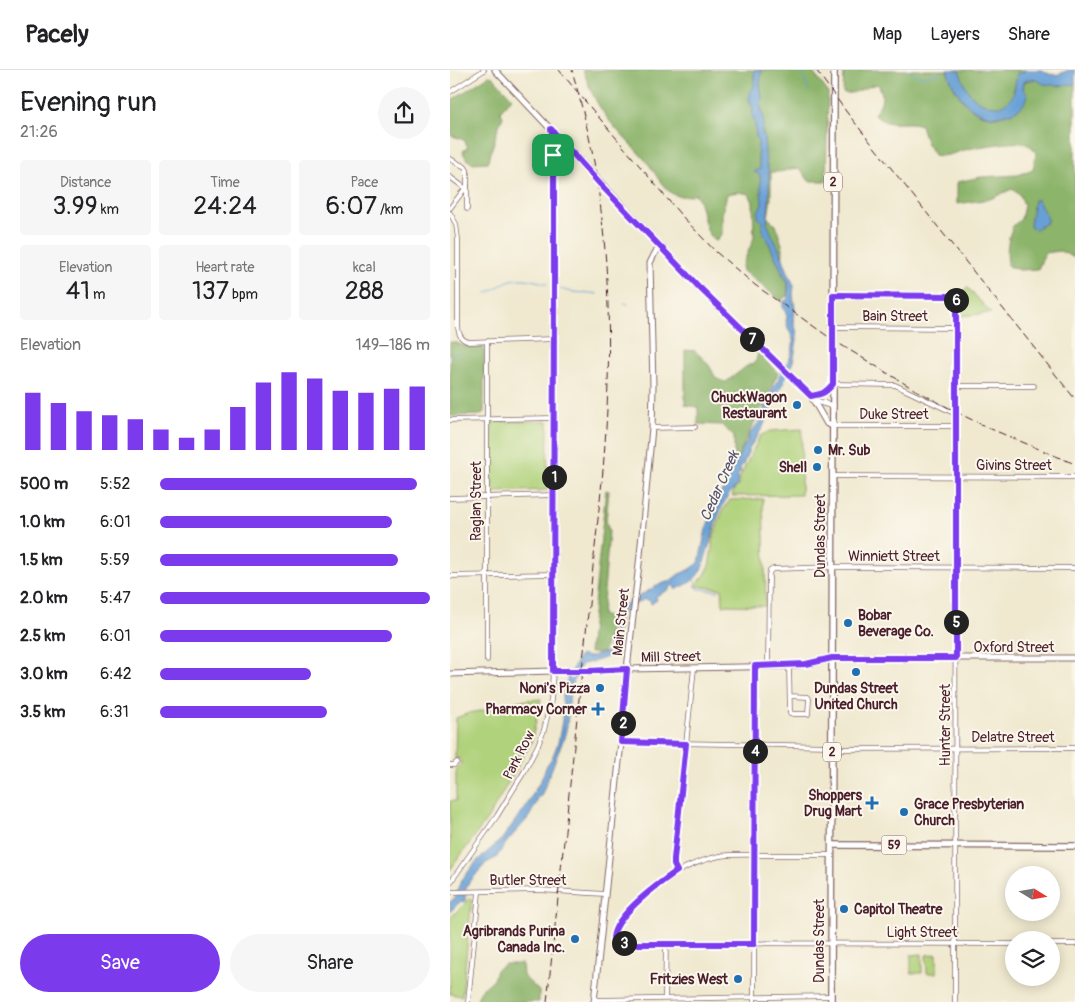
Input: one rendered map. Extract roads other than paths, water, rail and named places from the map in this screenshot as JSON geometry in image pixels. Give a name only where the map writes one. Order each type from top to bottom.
[{"type":"main road","points":[[495,70],[699,287],[811,396],[819,402],[833,406]]},
{"type":"main road","name":"Dundas Street","points":[[831,999],[834,70]]},
{"type":"main road","name":"Main Street","points":[[594,1001],[652,428],[654,386],[650,263],[660,247]]},
{"type":"main road","points":[[811,396],[826,392],[833,384]]},
{"type":"main road","points":[[811,396],[827,424],[833,426]]},
{"type":"main road","name":"Oxford Street","points":[[832,658],[1075,658]]},
{"type":"main road","name":"Mill Street","points":[[450,674],[789,666],[832,658]]},
{"type":"main road","name":"59","points":[[832,845],[1075,846]]},
{"type":"street","points":[[450,92],[484,70]]},
{"type":"street","name":"Park Row","points":[[450,883],[501,810],[538,745],[550,708],[553,671],[554,574],[554,142],[551,129]]},
{"type":"street","points":[[554,168],[557,160],[569,149]]},
{"type":"street","points":[[450,159],[466,168],[467,209]]},
{"type":"street","points":[[450,177],[466,187]]},
{"type":"street","points":[[450,208],[466,187]]},
{"type":"street","points":[[450,213],[456,224],[458,239],[458,332],[460,337],[465,341],[554,339]]},
{"type":"street","name":"Hunter Street","points":[[833,295],[956,297],[955,1002]]},
{"type":"street","name":"Bain Street","points":[[833,327],[956,328]]},
{"type":"street","name":"Raglan Street","points":[[487,341],[487,660]]},
{"type":"street","points":[[833,384],[895,385],[956,414]]},
{"type":"street","points":[[956,386],[1034,386]]},
{"type":"street","points":[[450,420],[554,418]]},
{"type":"street","name":"Duke Street","points":[[833,426],[956,426]]},
{"type":"street","points":[[652,428],[695,427]]},
{"type":"street","name":"Givins Street","points":[[833,476],[1075,477]]},
{"type":"street","points":[[450,498],[554,495]]},
{"type":"street","name":"Winniett Street","points":[[768,666],[769,573],[776,568],[1075,568]]},
{"type":"street","points":[[450,576],[554,574]]},
{"type":"street","points":[[754,1002],[755,666]]},
{"type":"street","points":[[789,666],[789,712],[790,714],[808,714],[808,697],[790,696]]},
{"type":"street","points":[[694,668],[674,859],[677,871],[718,856],[832,855]]},
{"type":"street","name":"Delatre Street","points":[[621,742],[832,747],[1075,748]]},
{"type":"street","points":[[450,765],[454,765],[457,762]]},
{"type":"street","name":"Light Street","points":[[677,871],[651,889],[629,910],[614,931],[613,941],[619,944],[1005,944]]},
{"type":"street","name":"Butler Street","points":[[452,892],[539,890],[605,894]]},
{"type":"street","points":[[468,1002],[479,892]]},
{"type":"street","points":[[665,998],[666,943]]},
{"type":"street","points":[[1060,944],[1075,944]]},
{"type":"street","points":[[594,1001],[754,997],[831,999]]},
{"type":"water","name":"Cedar Creek","points":[[754,70],[762,70],[760,83],[761,107],[764,120],[762,131],[766,163],[769,171],[767,223],[794,286],[794,323],[797,340],[791,367],[763,427],[750,447],[743,465],[740,467],[741,472],[738,474],[737,486],[728,496],[721,510],[700,571],[689,583],[677,589],[672,585],[670,589],[656,596],[657,600],[651,604],[650,601],[645,599],[625,609],[619,618],[617,638],[611,653],[603,659],[582,664],[570,691],[564,738],[541,796],[537,799],[529,817],[506,843],[496,858],[486,863],[468,884],[465,901],[459,903],[450,912],[450,902],[457,896],[461,881],[476,862],[502,839],[525,809],[541,780],[558,743],[564,691],[568,677],[580,655],[588,657],[607,652],[609,635],[613,631],[614,618],[619,608],[699,563],[706,529],[719,495],[749,435],[763,417],[764,406],[768,397],[790,358],[793,339],[783,307],[783,302],[788,299],[788,282],[763,232],[763,222],[758,216],[762,205],[760,176],[754,172],[755,170],[760,170],[758,141],[756,139],[752,114],[753,108],[749,99],[751,90],[754,87]]},
{"type":"water","points":[[947,70],[959,70],[967,89],[975,99],[987,105],[995,106],[1008,102],[1013,93],[1018,72],[1023,73],[1024,70],[1042,70],[1056,75],[1069,70],[1075,70],[1075,84],[1058,86],[1044,84],[1034,79],[1027,80],[1024,82],[1023,89],[1028,95],[1022,107],[998,116],[988,115],[978,112],[962,99]]},
{"type":"water","points":[[1034,200],[1038,200],[1047,218],[1047,222],[1036,229],[1031,228],[1030,225]]},
{"type":"waterway","points":[[799,70],[809,91]]},
{"type":"waterway","points":[[908,70],[919,76],[940,72]]},
{"type":"waterway","points":[[487,293],[506,282],[516,279],[547,284]]},
{"type":"waterway","points":[[560,288],[569,291],[597,294]]},
{"type":"waterway","points":[[624,303],[628,304]]},
{"type":"waterway","points":[[450,357],[460,352]]},
{"type":"waterway","points":[[694,579],[698,589],[719,591]]},
{"type":"railway","points":[[559,70],[680,214],[716,252],[755,285],[833,340],[912,388],[991,429],[1075,464]]},
{"type":"railway","points":[[547,1002],[602,481],[608,369],[608,293],[602,218],[592,153],[572,70]]},
{"type":"railway","points":[[816,70],[848,114],[1075,399]]},
{"type":"place","name":"ChuckWagon Restaurant","points":[[797,405]]},
{"type":"place","name":"Mr. Sub","points":[[818,450]]},
{"type":"place","name":"Shell","points":[[817,467]]},
{"type":"place","name":"Bobar Beverage Co.","points":[[848,623]]},
{"type":"place","name":"Dundas Street United Church","points":[[856,672]]},
{"type":"place","name":"Noni's Pizza","points":[[600,688]]},
{"type":"place","name":"Pharmacy Corner","points":[[598,709]]},
{"type":"place","name":"Shoppers Drug Mart","points":[[872,803]]},
{"type":"place","name":"Grace Presbyterian Church","points":[[904,812]]},
{"type":"place","name":"Capitol Theatre","points":[[844,909]]},
{"type":"place","name":"Agribrands Purina Canada Inc.","points":[[575,939]]},
{"type":"place","name":"Fritzies West","points":[[738,979]]}]
